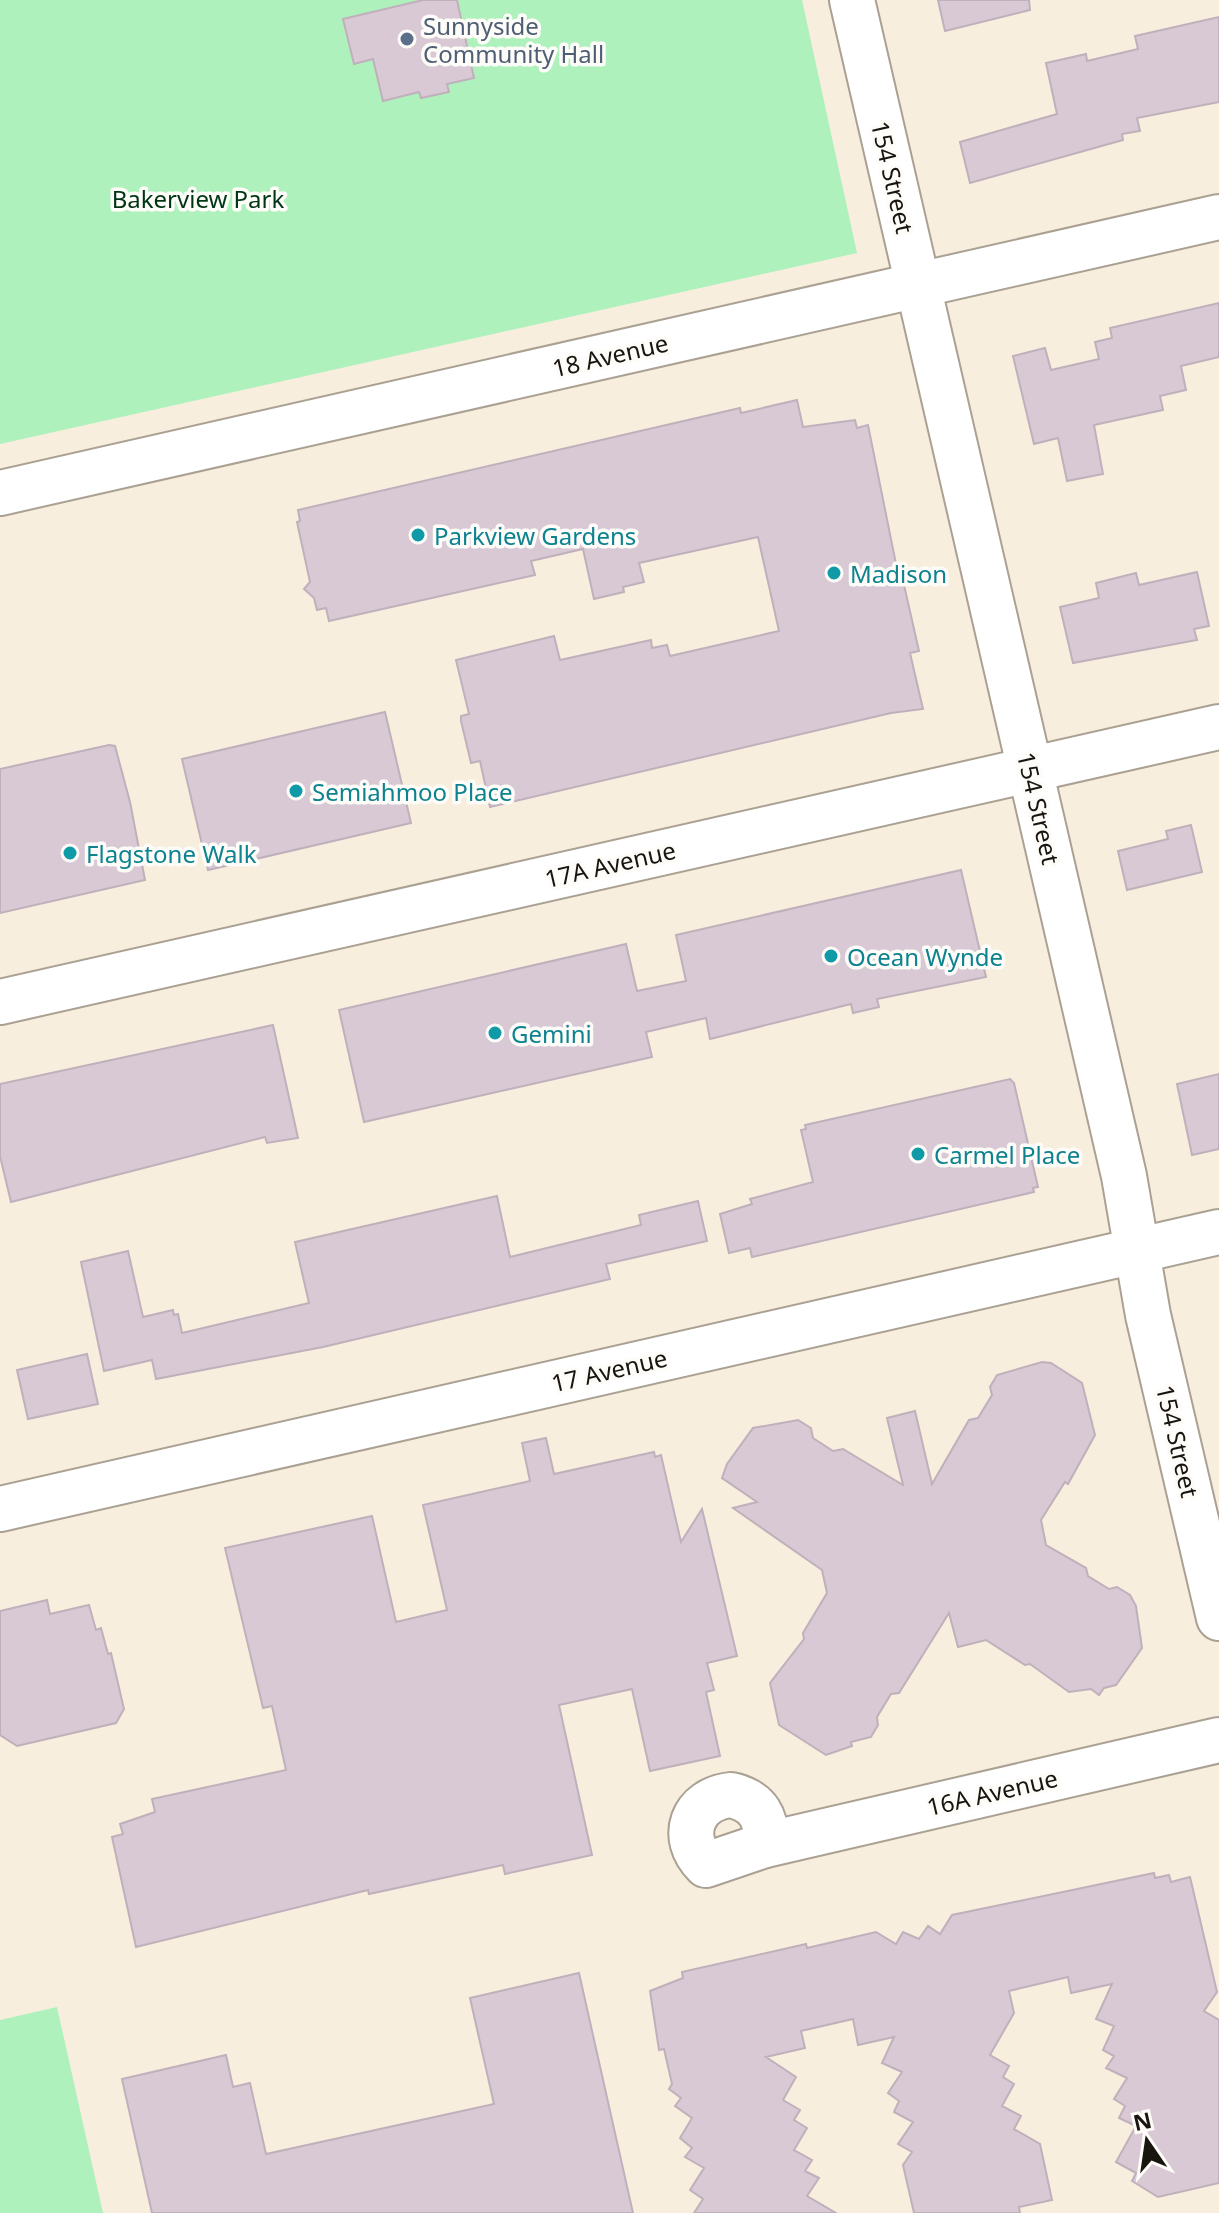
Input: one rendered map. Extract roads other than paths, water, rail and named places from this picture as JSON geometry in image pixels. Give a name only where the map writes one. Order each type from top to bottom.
[{"type":"street","name":"154 Street","points":[[852,0],[1124,1176],[1148,1315],[1219,1618]]},
{"type":"street","name":"18 Avenue","points":[[0,493],[1219,217]]},
{"type":"street","name":"17A Avenue","points":[[0,1002],[1219,727]]},
{"type":"street","name":"17 Avenue","points":[[0,1509],[1219,1232]]},
{"type":"street","name":"16A Avenue","points":[[765,1845],[1219,1740]]},
{"type":"place","name":"Sunnyside Community Hall","points":[[407,39]]},
{"type":"place","name":"Parkview Gardens","points":[[418,535]]},
{"type":"place","name":"Madison","points":[[834,573]]},
{"type":"place","name":"Semiahmoo Place","points":[[296,791]]},
{"type":"place","name":"Flagstone Walk","points":[[70,853]]},
{"type":"place","name":"Ocean Wynde","points":[[831,956]]},
{"type":"place","name":"Gemini","points":[[495,1033]]},
{"type":"place","name":"Carmel Place","points":[[918,1154]]},
{"type":"park label","name":"Bakerview Park","points":[[198,198]]}]
